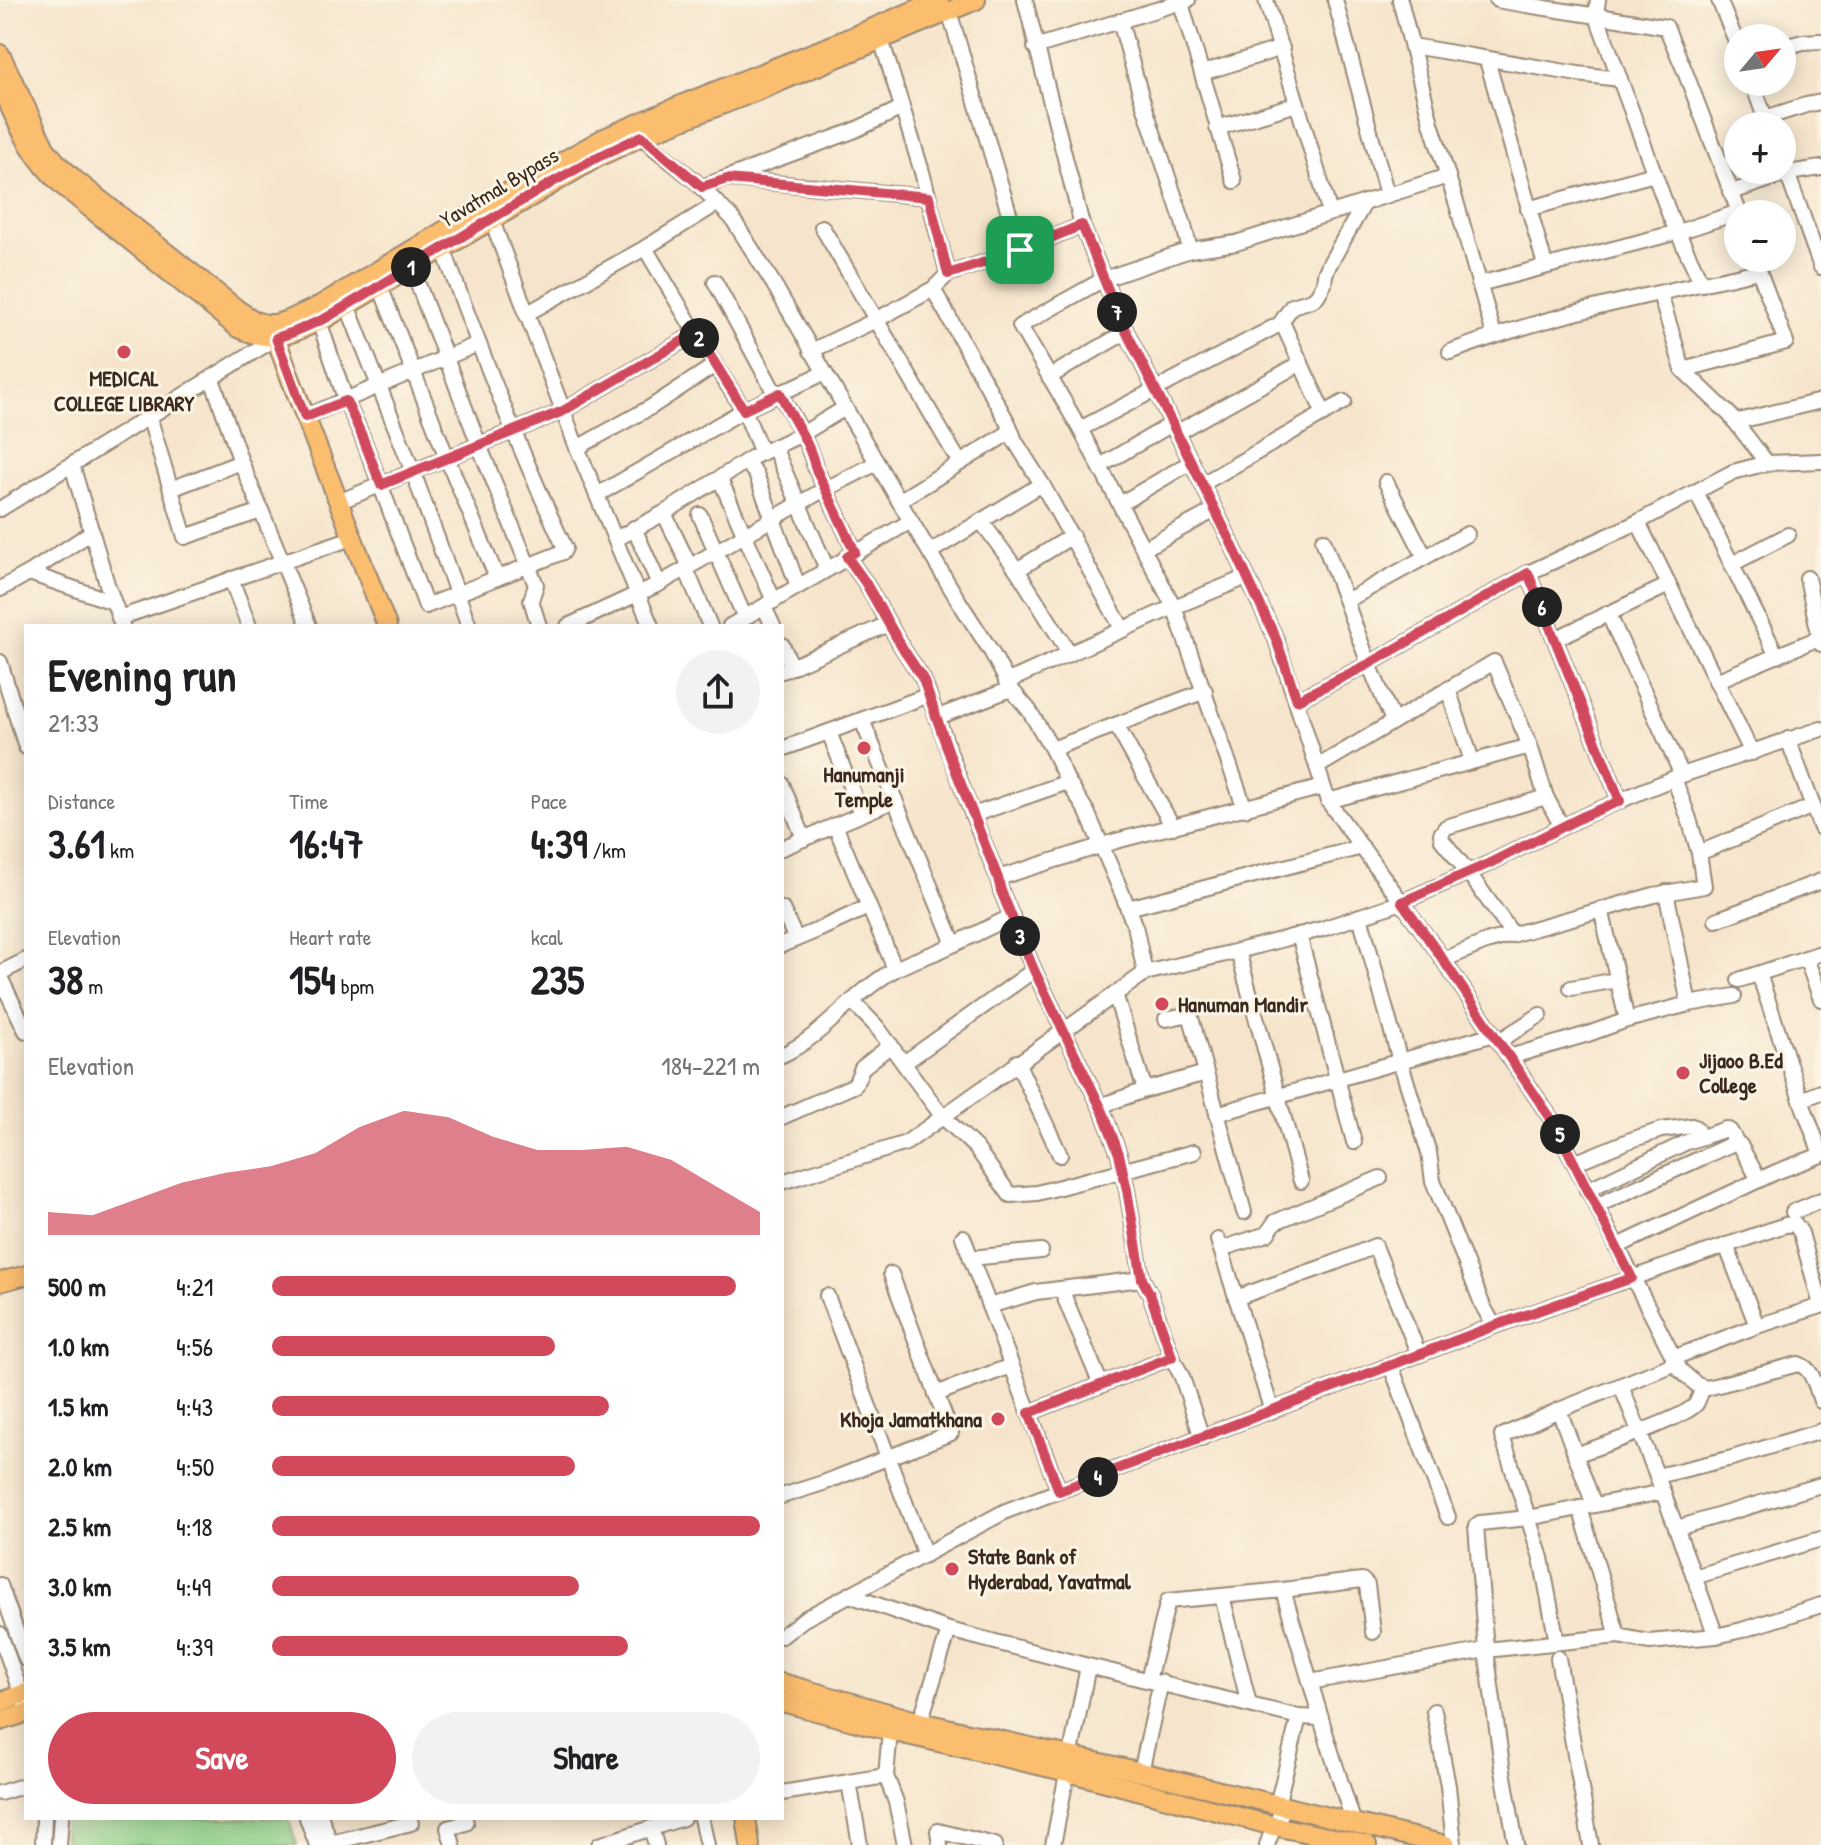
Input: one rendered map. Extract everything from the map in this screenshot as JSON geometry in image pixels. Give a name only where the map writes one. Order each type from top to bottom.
[{"type":"main road","name":"Yavatmal Bypass","points":[[276,331],[294,332],[319,321],[639,130],[944,6],[976,0]]},
{"type":"main road","name":"Yavatmal Bypass","points":[[276,331],[604,138],[639,130],[881,39],[944,6]]},
{"type":"main road","points":[[0,54],[19,109]]},
{"type":"main road","points":[[0,85],[45,148],[74,179],[238,310],[276,331],[305,417],[386,624]]},
{"type":"main road","points":[[0,1282],[24,1276]]},
{"type":"main road","points":[[784,1684],[1070,1764],[1270,1839],[1349,1837],[1446,1845]]},
{"type":"main road","points":[[0,1702],[24,1702]]},
{"type":"main road","points":[[0,1721],[24,1703]]},
{"type":"main road","points":[[784,1703],[890,1731],[1070,1764],[1141,1772],[1281,1806],[1367,1845]]},
{"type":"main road","points":[[746,1820],[750,1845]]},
{"type":"street","points":[[1025,0],[1082,225],[1126,332],[1276,639],[1326,794],[1554,1123],[1674,1361],[1687,1378],[1703,1387],[1717,1386],[1798,1364],[1816,1371],[1821,1401]]},
{"type":"street","points":[[1266,0],[1330,213]]},
{"type":"street","points":[[1335,0],[1387,195]]},
{"type":"street","points":[[1400,0],[1431,123],[1494,335]]},
{"type":"street","points":[[1479,284],[1678,232],[1739,212],[1666,27],[1597,7],[1555,10],[1497,0]]},
{"type":"street","points":[[1719,0],[1729,24]]},
{"type":"street","points":[[1035,47],[1184,1],[1234,181]]},
{"type":"street","points":[[944,6],[1020,250]]},
{"type":"street","points":[[1597,7],[1654,174],[1702,284]]},
{"type":"street","points":[[1120,21],[1190,250]]},
{"type":"street","points":[[881,39],[929,197],[948,274]]},
{"type":"street","points":[[1796,44],[1821,41]]},
{"type":"street","points":[[1412,46],[1620,79]]},
{"type":"street","points":[[1202,73],[1282,48]]},
{"type":"street","points":[[1487,60],[1545,265]]},
{"type":"street","points":[[1790,112],[1821,102]]},
{"type":"street","points":[[1217,128],[1297,104]]},
{"type":"street","points":[[702,187],[853,131],[902,108]]},
{"type":"street","points":[[639,130],[732,218],[773,283],[899,501],[991,651],[1008,686],[1029,710],[1087,812],[1128,908],[1145,973]]},
{"type":"street","points":[[1796,167],[1821,168]]},
{"type":"street","points":[[1528,209],[1654,174]]},
{"type":"street","points":[[1245,809],[1174,607],[1080,429],[1020,326],[1104,279],[1190,250],[1236,243],[1448,176]]},
{"type":"street","points":[[727,179],[929,197]]},
{"type":"street","points":[[1732,192],[1748,184]]},
{"type":"street","points":[[1792,184],[1818,250],[1821,267]]},
{"type":"street","points":[[1080,429],[1282,322],[1292,306],[1312,300],[1324,284],[1329,265],[1365,202]]},
{"type":"street","points":[[526,314],[645,248],[718,203]]},
{"type":"street","points":[[491,218],[577,448],[650,624]]},
{"type":"street","points":[[811,351],[933,289],[948,274],[1082,225]]},
{"type":"street","points":[[822,227],[960,463]]},
{"type":"street","points":[[319,321],[346,401],[426,606],[563,552],[565,548],[531,477],[443,248]]},
{"type":"street","points":[[645,248],[768,450],[798,504],[827,569]]},
{"type":"street","points":[[411,266],[536,585],[531,600],[538,624]]},
{"type":"street","points":[[1450,352],[1494,335],[1759,271],[1786,342],[1683,370]]},
{"type":"street","points":[[715,282],[772,388],[780,393],[802,434],[851,555],[888,624],[923,679],[1001,891],[1119,1154],[1142,1279],[1187,1389],[1202,1438]]},
{"type":"street","points":[[380,286],[497,578]]},
{"type":"street","points":[[933,289],[1123,630]]},
{"type":"street","points":[[1660,294],[1683,370],[1735,422],[1767,463]]},
{"type":"street","points":[[347,305],[468,624]]},
{"type":"street","points":[[1282,322],[1324,414]]},
{"type":"street","points":[[0,509],[212,379],[276,331]]},
{"type":"street","points":[[1049,377],[1126,332]]},
{"type":"street","points":[[338,502],[563,411],[696,333]]},
{"type":"street","points":[[305,417],[478,344]]},
{"type":"street","points":[[1100,466],[1301,363]]},
{"type":"street","points":[[577,448],[651,407],[715,365]]},
{"type":"street","points":[[597,495],[744,410],[824,373]]},
{"type":"street","points":[[212,379],[241,462],[308,624]]},
{"type":"street","points":[[1735,422],[1821,401]]},
{"type":"street","points":[[1202,484],[1344,402]]},
{"type":"street","points":[[616,539],[845,408]]},
{"type":"street","points":[[149,416],[185,537],[261,511]]},
{"type":"street","points":[[899,501],[1010,432]]},
{"type":"street","points":[[1297,700],[1369,664],[1528,573],[1638,522],[1733,472],[1767,463],[1821,461]]},
{"type":"street","points":[[171,489],[241,462]]},
{"type":"street","points":[[746,462],[756,474],[798,586]]},
{"type":"street","points":[[1120,504],[1191,462]]},
{"type":"street","points":[[578,624],[599,620],[772,518],[877,463]]},
{"type":"street","points":[[72,465],[120,622],[231,579],[352,538]]},
{"type":"street","points":[[720,479],[745,535],[769,604],[773,624]]},
{"type":"street","points":[[1386,482],[1425,557]]},
{"type":"street","points":[[930,552],[1042,484]]},
{"type":"street","points":[[1696,492],[1777,656]]},
{"type":"street","points":[[1145,548],[1215,510]]},
{"type":"street","points":[[664,513],[709,624]]},
{"type":"street","points":[[700,515],[745,618]]},
{"type":"street","points":[[734,624],[911,521]]},
{"type":"street","points":[[981,521],[1017,570],[1070,654]]},
{"type":"street","points":[[1638,522],[1752,753]]},
{"type":"street","points":[[634,528],[659,584]]},
{"type":"street","points":[[0,589],[92,532]]},
{"type":"street","points":[[1346,601],[1467,534]]},
{"type":"street","points":[[1732,564],[1788,535]]},
{"type":"street","points":[[1017,570],[1072,536]]},
{"type":"street","points":[[1323,540],[1393,721]]},
{"type":"street","points":[[29,573],[113,602]]},
{"type":"street","points":[[1528,573],[1620,801]]},
{"type":"street","points":[[938,717],[1070,654],[1247,577]]},
{"type":"street","points":[[1716,681],[1820,642],[1807,578]]},
{"type":"street","points":[[231,579],[248,624]]},
{"type":"street","points":[[1555,639],[1669,585]]},
{"type":"street","points":[[1443,960],[1486,942],[1601,909],[1666,892],[1704,886],[1699,853],[1678,777],[1608,613]]},
{"type":"street","points":[[787,669],[888,624]]},
{"type":"street","points":[[0,662],[24,740]]},
{"type":"street","points":[[1317,767],[1494,662],[1530,746],[1546,797],[1562,827]]},
{"type":"street","points":[[1448,689],[1472,761]]},
{"type":"street","points":[[1052,749],[1205,691]]},
{"type":"street","points":[[784,748],[929,695]]},
{"type":"street","points":[[862,720],[954,944]]},
{"type":"street","points":[[1116,725],[1173,827]]},
{"type":"street","points":[[784,1181],[906,1143],[1145,973],[1299,935],[1402,902],[1678,777],[1821,729]]},
{"type":"street","points":[[829,732],[861,814]]},
{"type":"street","points":[[1788,739],[1821,828]]},
{"type":"street","points":[[998,878],[1103,846],[1245,809],[1326,794],[1530,746]]},
{"type":"street","points":[[973,815],[1068,782]]},
{"type":"street","points":[[784,789],[804,839]]},
{"type":"street","points":[[1513,935],[1442,840],[1442,831],[1446,827],[1546,797]]},
{"type":"street","points":[[784,847],[895,800]]},
{"type":"street","points":[[1699,853],[1813,806]]},
{"type":"street","points":[[835,825],[895,969]]},
{"type":"street","points":[[1128,908],[1362,847]]},
{"type":"street","points":[[1716,920],[1821,881]]},
{"type":"street","points":[[1666,892],[1689,1004]]},
{"type":"street","points":[[784,918],[789,942],[868,907]]},
{"type":"street","points":[[1601,909],[1627,1020]]},
{"type":"street","points":[[784,1054],[816,1034],[867,988],[895,969],[1012,916]]},
{"type":"street","points":[[1360,916],[1429,1153],[1433,1181],[1494,1326]]},
{"type":"street","points":[[1299,935],[1354,1142]]},
{"type":"street","points":[[1238,951],[1301,1181]]},
{"type":"street","points":[[1739,980],[1821,953]]},
{"type":"street","points":[[1806,958],[1821,999]]},
{"type":"street","points":[[24,961],[0,975],[24,1027]]},
{"type":"street","points":[[904,1063],[1034,970]]},
{"type":"street","points":[[1616,1247],[1821,1154],[1759,974]]},
{"type":"street","points":[[1571,988],[1618,980]]},
{"type":"street","points":[[1115,994],[1145,1090]]},
{"type":"street","points":[[1509,1057],[1627,1020],[1734,996]]},
{"type":"street","points":[[852,1001],[877,1027],[942,1116],[976,1148],[1010,1195],[1037,1193],[1194,1152]]},
{"type":"street","points":[[1166,1019],[1190,1014],[1244,1212]]},
{"type":"street","points":[[1217,1114],[1400,1061],[1496,1037],[1540,1015]]},
{"type":"street","points":[[784,1116],[855,1085],[862,1068],[891,1045]]},
{"type":"street","points":[[1017,1062],[1060,1155]]},
{"type":"street","points":[[1100,1106],[1206,1073]]},
{"type":"street","points":[[1801,1100],[1821,1092]]},
{"type":"street","points":[[1574,1163],[1661,1130],[1692,1126],[1699,1137]]},
{"type":"street","points":[[1587,1190],[1699,1137],[1726,1129],[1759,1180]]},
{"type":"street","points":[[1596,1206],[1737,1143]]},
{"type":"street","points":[[1272,1411],[1220,1244],[1271,1228],[1380,1178]]},
{"type":"street","points":[[1793,1212],[1821,1200]]},
{"type":"street","points":[[784,1634],[804,1619],[1006,1511],[1494,1326],[1795,1224],[1814,1249],[1821,1306],[1757,1326],[1502,1436],[1541,1558],[1557,1642]]},
{"type":"street","points":[[963,1237],[1059,1491]]},
{"type":"street","points":[[1236,1298],[1334,1263],[1374,1245],[1419,1355]]},
{"type":"street","points":[[1726,1245],[1757,1326]]},
{"type":"street","points":[[971,1258],[1041,1251]]},
{"type":"street","points":[[784,1495],[951,1433],[891,1274]]},
{"type":"street","points":[[989,1306],[1036,1292],[1142,1279]]},
{"type":"street","points":[[1061,1289],[1101,1385]]},
{"type":"street","points":[[827,1296],[925,1555]]},
{"type":"street","points":[[1029,1413],[1172,1357]]},
{"type":"street","points":[[936,1394],[1011,1366]]},
{"type":"street","points":[[1391,1366],[1448,1517]]},
{"type":"street","points":[[1621,1386],[1716,1636]]},
{"type":"street","points":[[1575,1455],[1639,1432],[1691,1408],[1703,1387]]},
{"type":"street","points":[[1559,1410],[1575,1455],[1618,1636]]},
{"type":"street","points":[[1657,1476],[1732,1458],[1821,1431]]},
{"type":"street","points":[[1677,1528],[1821,1485]]},
{"type":"street","points":[[1516,1845],[1486,1650],[1476,1526],[1663,1492]]},
{"type":"street","points":[[1694,1577],[1821,1539]]},
{"type":"street","points":[[1141,1772],[1168,1601],[1362,1580],[1367,1585],[1373,1632]]},
{"type":"street","points":[[0,1585],[24,1653]]},
{"type":"street","points":[[1283,1590],[1321,1718],[1349,1837]]},
{"type":"street","points":[[849,1595],[949,1630],[1299,1717],[1321,1718]]},
{"type":"street","points":[[1222,1596],[1249,1704]]},
{"type":"street","points":[[1310,1682],[1486,1650],[1618,1636],[1649,1642],[1716,1636],[1821,1605]]},
{"type":"street","points":[[920,1722],[949,1630]]},
{"type":"street","points":[[0,1634],[24,1699]]},
{"type":"street","points":[[1558,1658],[1591,1845]]},
{"type":"street","points":[[1053,1845],[1088,1666]]},
{"type":"street","points":[[1434,1711],[1448,1786],[1454,1845]]},
{"type":"street","points":[[1270,1839],[1281,1806],[1299,1717]]},
{"type":"street","points":[[890,1731],[886,1776],[896,1802],[905,1845]]},
{"type":"street","points":[[784,1793],[886,1776]]},
{"type":"street","points":[[849,1782],[860,1845]]},
{"type":"street","points":[[0,1793],[24,1786]]},
{"type":"street","points":[[43,1845],[44,1820]]},
{"type":"street","points":[[59,1845],[61,1820]]},
{"type":"street","points":[[308,1820],[326,1844]]},
{"type":"street","points":[[321,1820],[326,1844]]},
{"type":"street","points":[[453,1845],[448,1828],[466,1823],[465,1820]]},
{"type":"street","points":[[627,1820],[630,1835]]},
{"type":"street","points":[[599,1845],[677,1820]]},
{"type":"street","points":[[701,1820],[707,1845]]},
{"type":"street","points":[[326,1844],[411,1823]]},
{"type":"street","points":[[651,1828],[656,1845]]},
{"type":"street","points":[[940,1845],[938,1831],[987,1844]]},
{"type":"green space","points":[[63,1820],[289,1820],[297,1845],[65,1845]]},
{"type":"place","name":"MEDICAL COLLEGE LIBRARY","points":[[124,352]]},
{"type":"place","name":"Hanumanji Temple","points":[[864,748]]},
{"type":"place","name":"Hanuman Mandir","points":[[1162,1004]]},
{"type":"place","name":"Jijaoo B.Ed College","points":[[1683,1073]]},
{"type":"place","name":"Khoja Jamatkhana","points":[[998,1419]]},
{"type":"place","name":"State Bank of Hyderabad, Yavatmal","points":[[952,1569]]},
{"type":"route","points":[[642,136],[702,187],[727,179],[929,197],[948,274],[1020,250],[1082,225],[1120,319],[1276,639],[1297,700],[1369,664],[1528,573],[1620,801],[1402,902],[1554,1123],[1632,1278],[1494,1326],[1059,1491],[1029,1413],[1172,1357],[1142,1279],[1119,1154],[1103,1112],[1034,970],[1001,891],[923,679],[847,557],[855,552],[802,434],[780,393],[744,410],[696,333],[563,411],[381,485],[346,401],[305,417],[276,338],[326,318],[553,182],[642,136]]}]
